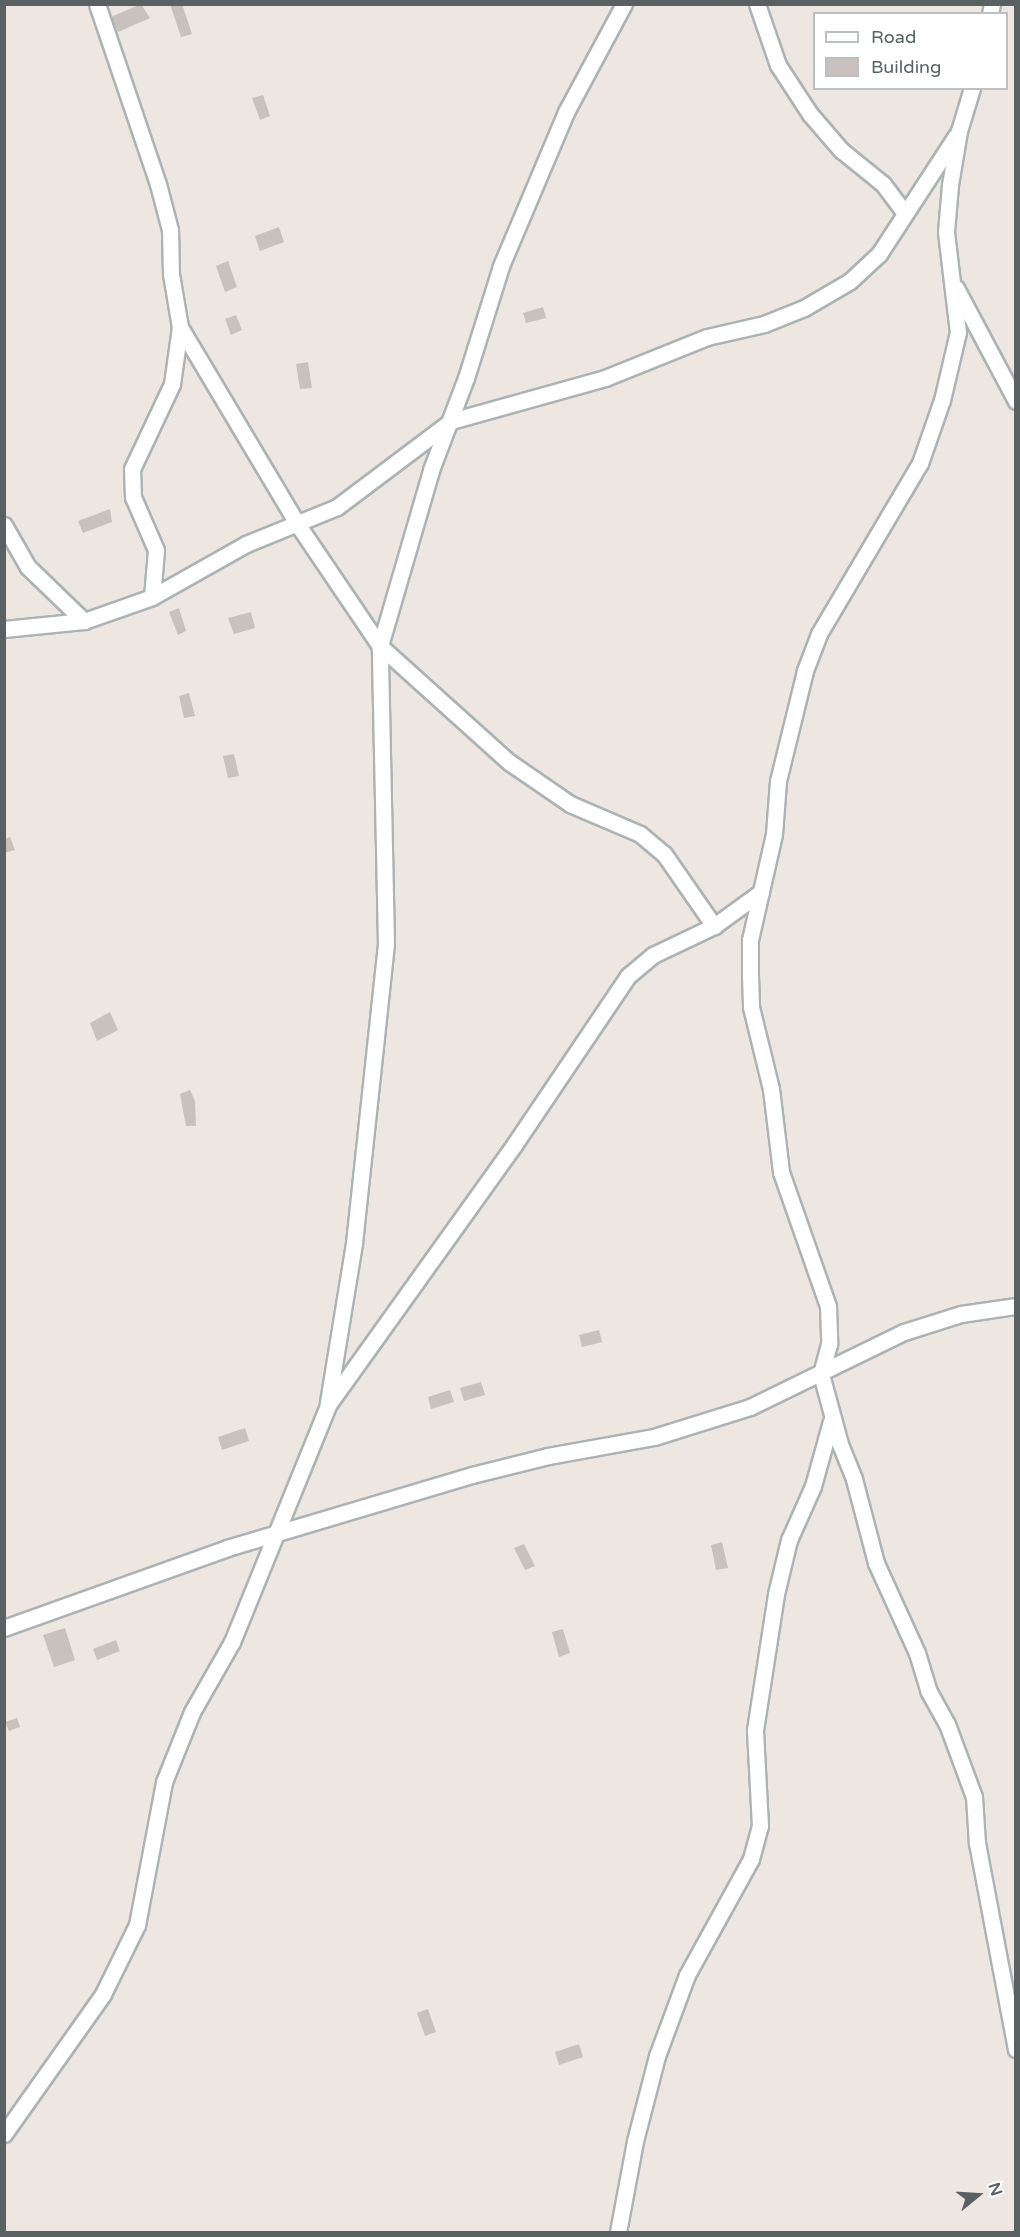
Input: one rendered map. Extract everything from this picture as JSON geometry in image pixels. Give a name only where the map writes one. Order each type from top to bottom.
[{"type":"street","points":[[97,4],[158,184],[170,230],[171,274],[180,327],[172,384],[132,469],[133,497],[156,550],[152,597]]},
{"type":"street","points":[[328,1405],[354,1243],[386,944],[380,646],[431,470],[451,421],[501,266],[539,169],[624,4]]},
{"type":"street","points":[[757,4],[778,65],[810,114],[841,150],[883,184],[903,211]]},
{"type":"street","points":[[971,90],[959,131],[946,232],[958,333],[942,400],[920,463],[819,634],[805,671],[778,781],[774,834],[750,940],[751,1007],[771,1089],[781,1172],[828,1306],[829,1344],[821,1374],[876,1563],[917,1653],[928,1690],[947,1724],[974,1797],[977,1843],[1016,2049]]},
{"type":"street","points":[[4,629],[84,621],[152,597],[246,544],[298,525],[337,507],[451,421],[605,378],[707,337],[764,324],[804,308],[850,281],[879,254],[903,211],[959,131]]},
{"type":"street","points":[[952,280],[1016,401]]},
{"type":"street","points":[[180,327],[298,525],[380,646],[509,762],[570,804],[640,834],[664,854],[714,926]]},
{"type":"street","points":[[4,525],[28,567],[84,621]]},
{"type":"street","points":[[4,2134],[103,1994],[137,1925],[164,1782],[192,1712],[232,1642],[279,1534],[303,1460],[328,1405],[514,1145],[628,976],[653,955],[714,926],[761,892]]},
{"type":"street","points":[[4,1628],[227,1548],[548,1456],[654,1437],[750,1407],[922,1326],[961,1314],[1016,1306]]},
{"type":"street","points":[[618,2232],[635,2141],[664,2036],[687,1975],[751,1859],[760,1826],[755,1730],[761,1684],[784,1558],[823,1457],[831,1427],[830,1406]]},
{"type":"building","points":[[141,4],[150,18],[118,32],[111,17]]},
{"type":"building","points":[[170,4],[182,4],[192,34],[181,37]]},
{"type":"building","points":[[263,95],[270,116],[260,120],[252,98]]},
{"type":"building","points":[[279,227],[284,242],[260,251],[255,236]]},
{"type":"building","points":[[228,261],[237,287],[225,292],[216,266]]},
{"type":"building","points":[[543,307],[546,318],[526,323],[523,313]]},
{"type":"building","points":[[236,315],[242,330],[231,335],[225,319]]},
{"type":"building","points":[[308,362],[312,388],[300,389],[296,364]]},
{"type":"building","points":[[110,509],[112,522],[83,533],[78,521]]},
{"type":"building","points":[[179,608],[186,631],[178,635],[169,612]]},
{"type":"building","points":[[251,612],[255,628],[234,634],[228,618]]},
{"type":"building","points":[[189,693],[195,716],[184,718],[179,696]]},
{"type":"building","points":[[234,754],[239,776],[228,778],[223,756]]},
{"type":"building","points":[[10,837],[15,850],[4,853],[4,839]]},
{"type":"building","points":[[110,1012],[118,1030],[97,1041],[90,1023]]},
{"type":"building","points":[[190,1090],[195,1101],[196,1126],[186,1126],[180,1094]]},
{"type":"building","points":[[599,1330],[602,1342],[582,1347],[579,1335]]},
{"type":"building","points":[[481,1382],[485,1395],[464,1401],[460,1388]]},
{"type":"building","points":[[450,1390],[454,1402],[431,1409],[428,1397]]},
{"type":"building","points":[[245,1428],[249,1441],[222,1450],[218,1437]]},
{"type":"building","points":[[722,1542],[728,1568],[716,1570],[711,1545]]},
{"type":"building","points":[[524,1544],[535,1566],[525,1570],[514,1548]]},
{"type":"building","points":[[65,1628],[75,1660],[54,1667],[43,1635]]},
{"type":"building","points":[[563,1629],[570,1653],[559,1657],[552,1632]]},
{"type":"building","points":[[116,1640],[120,1651],[97,1660],[93,1649]]},
{"type":"building","points":[[17,1718],[20,1727],[9,1731],[5,1722]]},
{"type":"building","points":[[428,2009],[436,2032],[425,2036],[417,2013]]},
{"type":"building","points":[[579,2044],[583,2057],[559,2065],[555,2052]]}]
